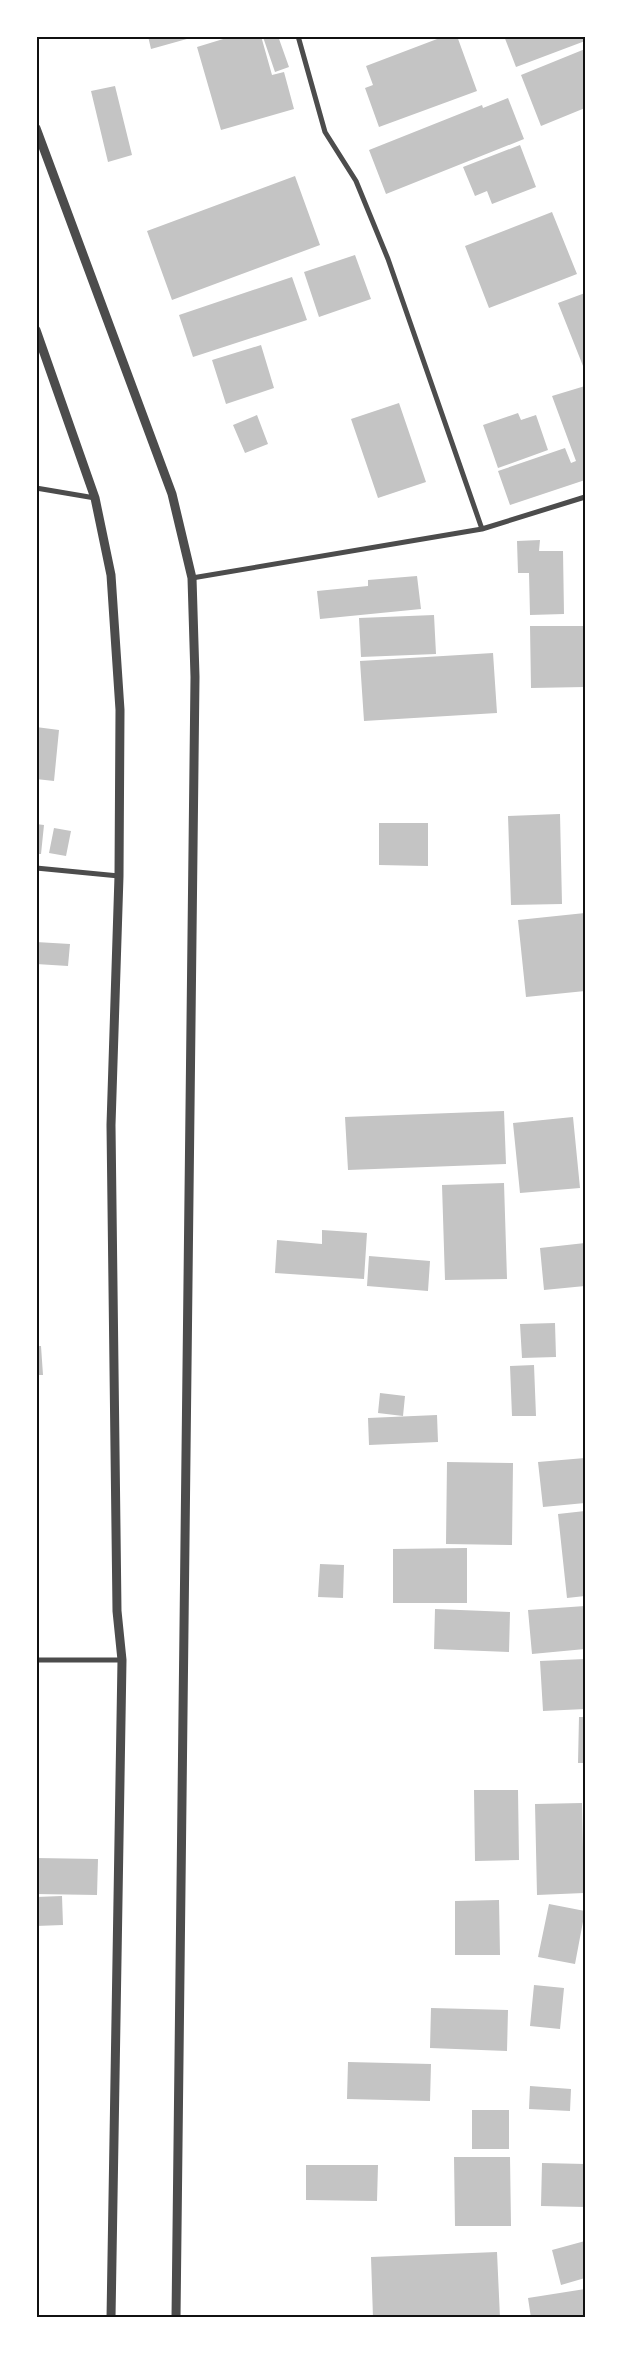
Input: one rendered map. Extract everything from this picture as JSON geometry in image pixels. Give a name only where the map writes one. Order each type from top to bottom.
[{"type":"street","points":[[298,36],[306,58],[325,132],[356,181],[388,259],[482,529]]},
{"type":"street","points":[[36,128],[172,494],[192,578],[195,677],[176,2318]]},
{"type":"street","points":[[36,330],[95,498],[112,585],[120,710],[119,876],[111,1125],[117,1610],[122,1660],[111,2318]]},
{"type":"street","points":[[36,488],[95,498]]},
{"type":"street","points":[[192,578],[482,529],[585,497]]},
{"type":"street","points":[[36,868],[119,876]]},
{"type":"street","points":[[36,1660],[122,1660]]},
{"type":"building","points":[[148,36],[194,36],[194,37],[151,49]]},
{"type":"building","points":[[233,36],[261,36],[272,75],[284,72],[294,109],[221,130],[197,47]]},
{"type":"building","points":[[278,36],[289,67],[275,72],[263,37]]},
{"type":"building","points":[[445,36],[457,36],[477,91],[379,127],[365,88],[373,85],[366,66]]},
{"type":"building","points":[[504,36],[585,36],[585,41],[516,67]]},
{"type":"building","points":[[585,49],[585,108],[541,126],[521,75]]},
{"type":"building","points":[[115,86],[132,155],[108,162],[91,91]]},
{"type":"building","points":[[508,98],[524,139],[386,194],[369,150],[482,105],[483,108]]},
{"type":"building","points":[[520,145],[536,187],[492,204],[487,191],[475,196],[463,167]]},
{"type":"building","points":[[295,176],[320,245],[172,300],[147,231]]},
{"type":"building","points":[[552,212],[577,274],[489,308],[465,246]]},
{"type":"building","points":[[355,255],[371,299],[319,317],[304,272]]},
{"type":"building","points":[[292,277],[307,320],[193,357],[179,315]]},
{"type":"building","points":[[585,293],[585,371],[558,303]]},
{"type":"building","points":[[261,345],[274,388],[226,404],[212,360]]},
{"type":"building","points":[[585,386],[585,480],[510,505],[498,471],[565,448],[571,463],[576,461],[552,396]]},
{"type":"building","points":[[399,403],[426,482],[378,498],[351,419]]},
{"type":"building","points":[[518,413],[521,420],[536,415],[548,450],[498,468],[483,425]]},
{"type":"building","points":[[257,415],[268,444],[245,453],[233,425]]},
{"type":"building","points":[[540,540],[539,551],[563,551],[564,614],[530,615],[529,573],[518,573],[517,541]]},
{"type":"building","points":[[417,576],[421,609],[320,619],[317,591],[368,586],[368,580]]},
{"type":"building","points":[[434,615],[436,654],[361,657],[359,618]]},
{"type":"building","points":[[530,626],[585,626],[585,687],[531,688]]},
{"type":"building","points":[[493,653],[497,713],[364,721],[360,661]]},
{"type":"building","points":[[36,727],[59,730],[54,781],[36,779]]},
{"type":"building","points":[[560,814],[562,904],[511,905],[508,816]]},
{"type":"building","points":[[379,823],[428,823],[428,866],[379,865]]},
{"type":"building","points":[[36,824],[44,825],[41,854],[36,854]]},
{"type":"building","points":[[54,828],[71,831],[66,856],[49,853]]},
{"type":"building","points":[[585,913],[585,991],[526,997],[518,920]]},
{"type":"building","points":[[36,942],[70,944],[68,966],[36,964]]},
{"type":"building","points":[[504,1111],[506,1164],[348,1170],[345,1117]]},
{"type":"building","points":[[573,1117],[580,1188],[520,1193],[513,1123]]},
{"type":"building","points":[[504,1183],[507,1279],[445,1280],[442,1185]]},
{"type":"building","points":[[322,1230],[367,1233],[364,1279],[275,1273],[277,1240],[322,1244]]},
{"type":"building","points":[[585,1243],[585,1286],[544,1290],[540,1248]]},
{"type":"building","points":[[369,1256],[430,1261],[428,1291],[367,1286]]},
{"type":"building","points":[[555,1323],[556,1357],[522,1358],[520,1324]]},
{"type":"building","points":[[36,1346],[41,1346],[43,1375],[36,1375]]},
{"type":"building","points":[[534,1365],[536,1416],[512,1416],[510,1366]]},
{"type":"building","points":[[380,1393],[405,1396],[403,1416],[378,1413]]},
{"type":"building","points":[[437,1415],[438,1442],[369,1445],[368,1418]]},
{"type":"building","points":[[585,1458],[585,1503],[543,1507],[538,1462]]},
{"type":"building","points":[[447,1462],[513,1463],[512,1545],[446,1544]]},
{"type":"building","points":[[585,1511],[585,1596],[567,1598],[558,1514]]},
{"type":"building","points":[[467,1548],[467,1603],[393,1603],[393,1549]]},
{"type":"building","points":[[320,1564],[344,1565],[343,1598],[318,1597]]},
{"type":"building","points":[[585,1606],[585,1649],[532,1654],[528,1610]]},
{"type":"building","points":[[435,1609],[510,1612],[509,1652],[434,1649]]},
{"type":"building","points":[[585,1659],[585,1709],[543,1711],[540,1661]]},
{"type":"building","points":[[579,1717],[585,1717],[585,1763],[578,1763]]},
{"type":"building","points":[[474,1790],[518,1790],[519,1860],[475,1861]]},
{"type":"building","points":[[582,1803],[584,1893],[537,1895],[535,1804]]},
{"type":"building","points":[[36,1858],[98,1859],[97,1895],[36,1894]]},
{"type":"building","points":[[62,1896],[63,1925],[36,1926],[36,1897]]},
{"type":"building","points":[[499,1900],[500,1955],[455,1955],[455,1901]]},
{"type":"building","points":[[549,1904],[585,1911],[575,1964],[538,1957]]},
{"type":"building","points":[[534,1985],[564,1988],[560,2029],[530,2026]]},
{"type":"building","points":[[431,2008],[508,2010],[507,2051],[430,2048]]},
{"type":"building","points":[[348,2062],[431,2064],[430,2101],[347,2099]]},
{"type":"building","points":[[530,2086],[571,2089],[570,2111],[529,2109]]},
{"type":"building","points":[[472,2110],[509,2110],[509,2149],[472,2149]]},
{"type":"building","points":[[454,2157],[510,2157],[511,2226],[455,2226]]},
{"type":"building","points":[[542,2163],[585,2164],[585,2207],[541,2206]]},
{"type":"building","points":[[306,2165],[378,2165],[377,2201],[306,2200]]},
{"type":"building","points":[[585,2241],[585,2278],[561,2285],[552,2250]]},
{"type":"building","points":[[497,2252],[500,2318],[373,2318],[371,2257]]},
{"type":"building","points":[[585,2289],[585,2318],[531,2318],[528,2298]]}]
